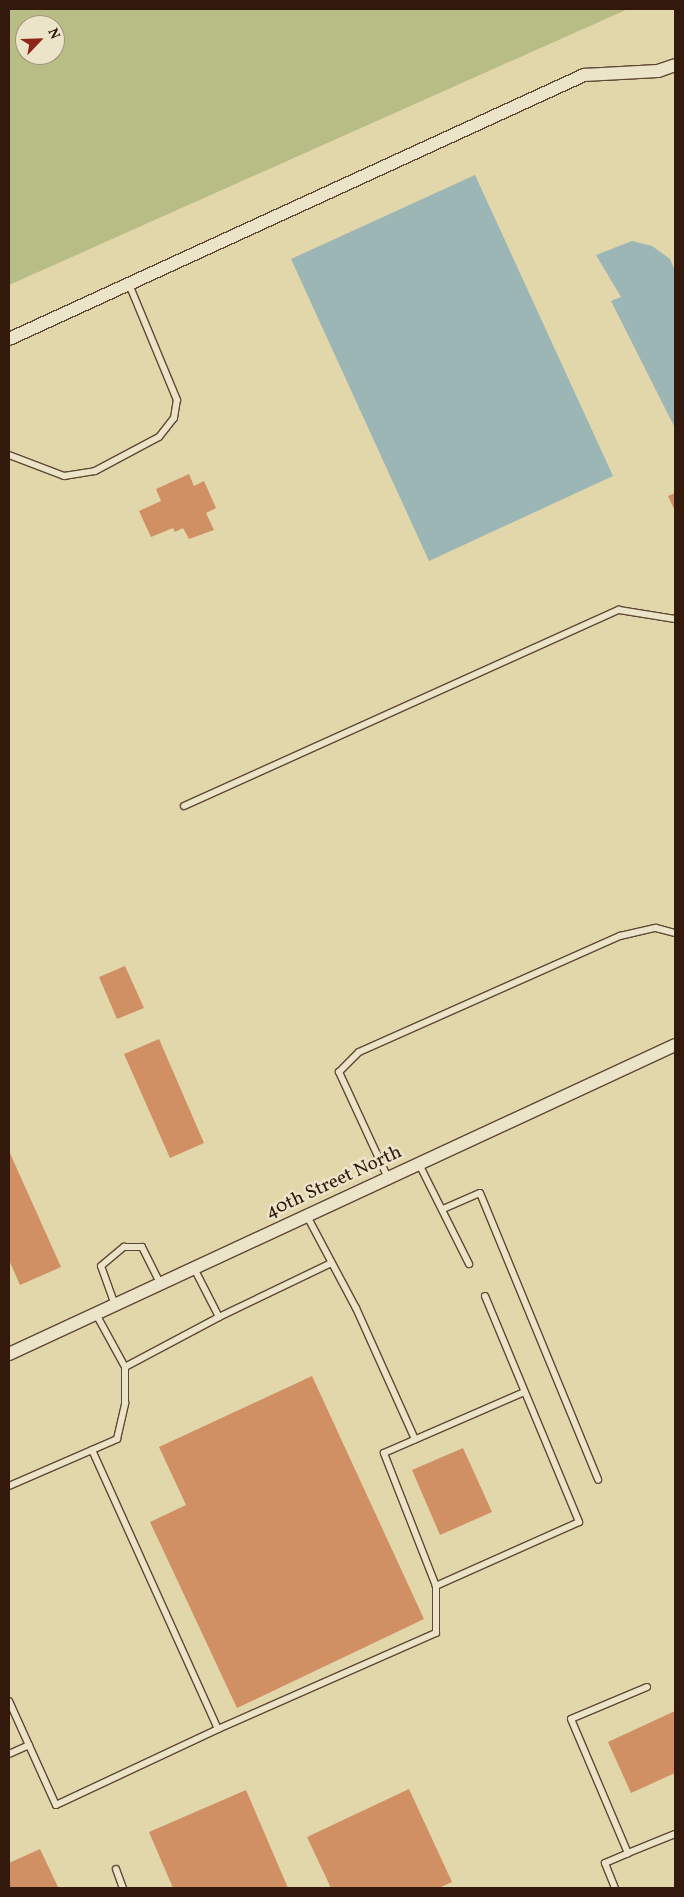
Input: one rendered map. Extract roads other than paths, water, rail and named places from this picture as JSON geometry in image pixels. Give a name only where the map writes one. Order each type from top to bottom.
[{"type":"street","points":[[9,339],[584,75],[658,71],[675,65]]},
{"type":"street","name":"40th Street North","points":[[9,1354],[160,1282],[195,1270],[675,1045]]},
{"type":"lane","points":[[9,454],[64,476],[95,470],[159,437],[174,418],[177,400],[129,284]]},
{"type":"lane","points":[[184,806],[619,610],[675,619]]},
{"type":"lane","points":[[388,1178],[339,1072],[359,1052],[620,936],[656,928],[675,933]]},
{"type":"lane","points":[[420,1164],[469,1264]]},
{"type":"lane","points":[[443,1209],[480,1193],[598,1480]]},
{"type":"lane","points":[[307,1216],[415,1439]]},
{"type":"lane","points":[[115,1305],[101,1266],[124,1247],[142,1247],[160,1282]]},
{"type":"lane","points":[[125,1367],[219,1317],[331,1263]]},
{"type":"lane","points":[[195,1270],[219,1317]]},
{"type":"lane","points":[[436,1586],[578,1522],[485,1296]]},
{"type":"lane","points":[[9,1486],[117,1440],[125,1403],[125,1367],[96,1314]]},
{"type":"lane","points":[[9,1701],[56,1805],[218,1729],[436,1633],[436,1586],[384,1453],[524,1392]]},
{"type":"lane","points":[[92,1450],[218,1729]]},
{"type":"lane","points":[[628,1853],[571,1719],[647,1687]]},
{"type":"lane","points":[[9,1754],[29,1745]]},
{"type":"lane","points":[[615,1888],[605,1863],[675,1834]]},
{"type":"lane","points":[[116,1869],[123,1888]]},
{"type":"water","points":[[475,175],[613,476],[429,561],[291,259]]},
{"type":"water","points":[[632,241],[652,246],[670,259],[675,271],[675,428],[611,301],[621,297],[596,255]]}]
